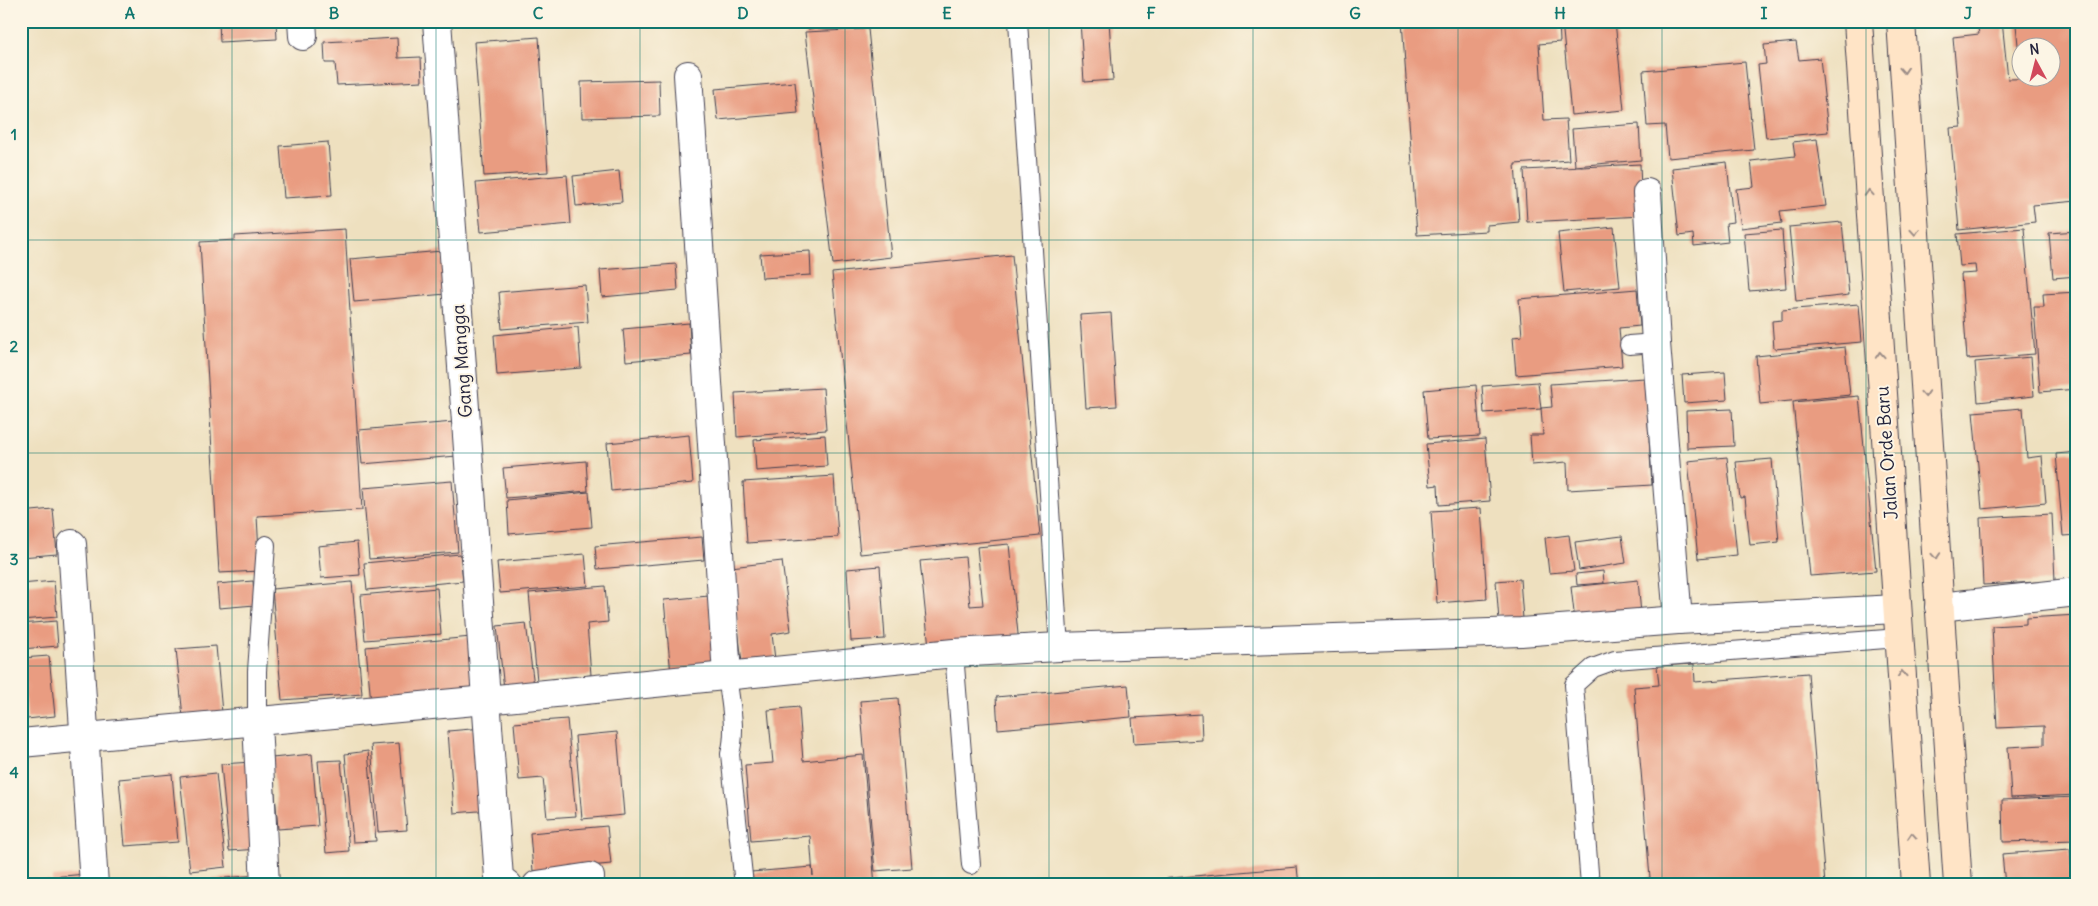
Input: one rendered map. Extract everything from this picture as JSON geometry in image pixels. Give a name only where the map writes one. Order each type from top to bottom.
[{"type":"main road","name":"Jalan Orde Baru","points":[[1858,21],[1916,885]]},
{"type":"main road","points":[[1901,21],[1958,885]]},
{"type":"street","name":"Gang Mangga","points":[[438,21],[499,878],[508,885]]},
{"type":"street","points":[[688,75],[727,675]]},
{"type":"street","points":[[1647,193],[1656,343],[1678,620]]},
{"type":"street","points":[[72,544],[94,885]]},
{"type":"street","points":[[1940,607],[2077,592]]},
{"type":"street","points":[[21,743],[486,700],[954,653],[1059,647],[1521,632],[1678,620],[1897,609]]},
{"type":"street","points":[[257,722],[265,885]]},
{"type":"street","points":[[537,885],[590,877]]},
{"type":"lane","points":[[1018,21],[1059,647]]},
{"type":"lane","points":[[1629,345],[1656,343]]},
{"type":"lane","points":[[257,722],[257,671],[266,545]]},
{"type":"lane","points":[[1590,885],[1574,685],[1593,668],[1615,660],[1899,638]]},
{"type":"lane","points":[[954,653],[971,865]]},
{"type":"lane","points":[[727,675],[734,742],[730,754],[744,885]]},
{"type":"building","points":[[219,21],[276,21],[277,39],[220,42]]},
{"type":"building","points":[[807,21],[865,21],[865,23],[808,29]]},
{"type":"building","points":[[1080,21],[1109,21],[1113,80],[1084,82]]},
{"type":"building","points":[[1402,21],[1559,21],[1560,42],[1539,44],[1544,120],[1566,119],[1569,160],[1515,164],[1519,222],[1487,225],[1487,231],[1417,235]]},
{"type":"building","points":[[1562,21],[1615,21],[1624,110],[1571,115]]},
{"type":"building","points":[[1977,21],[2002,21],[2010,88],[2060,88],[2060,38],[2017,38],[2016,25],[2077,21],[2077,201],[2033,205],[2035,222],[1959,230],[1950,128],[1961,127],[1953,37],[1979,34]]},
{"type":"building","points":[[868,29],[891,257],[833,264],[805,32]]},
{"type":"building","points":[[539,37],[548,172],[484,176],[474,42]]},
{"type":"building","points":[[397,38],[398,58],[421,57],[422,81],[337,85],[335,63],[325,63],[324,42]]},
{"type":"building","points":[[1796,42],[1799,60],[1820,58],[1828,132],[1766,138],[1758,65],[1766,64],[1764,45]]},
{"type":"building","points":[[1745,62],[1754,150],[1668,158],[1665,125],[1647,126],[1643,71]]},
{"type":"building","points":[[659,80],[660,116],[582,118],[581,82]]},
{"type":"building","points":[[795,82],[798,113],[718,120],[715,89]]},
{"type":"building","points":[[1639,124],[1641,160],[1575,166],[1572,129]]},
{"type":"building","points":[[1817,139],[1826,206],[1780,211],[1782,223],[1741,228],[1736,189],[1754,187],[1751,161],[1795,156],[1793,142]]},
{"type":"building","points":[[328,142],[332,195],[284,198],[280,146]]},
{"type":"building","points":[[1727,162],[1733,222],[1726,223],[1728,242],[1694,246],[1693,234],[1679,236],[1672,168]]},
{"type":"building","points":[[1640,164],[1642,216],[1527,222],[1524,170]]},
{"type":"building","points":[[619,171],[622,202],[576,206],[573,176]]},
{"type":"building","points":[[567,175],[571,224],[481,232],[476,183]]},
{"type":"building","points":[[1842,222],[1849,295],[1796,301],[1789,227]]},
{"type":"building","points":[[1614,227],[1620,287],[1564,292],[1558,233]]},
{"type":"building","points":[[2024,228],[2035,354],[1967,359],[1961,274],[1976,273],[1975,265],[1960,266],[1957,234]]},
{"type":"building","points":[[345,229],[362,510],[257,516],[260,571],[219,573],[200,242],[235,240],[235,236]]},
{"type":"building","points":[[1782,230],[1786,288],[1749,291],[1744,233]]},
{"type":"building","points":[[2077,231],[2077,276],[2053,278],[2049,233]]},
{"type":"building","points":[[442,251],[446,294],[354,302],[350,259]]},
{"type":"building","points":[[810,251],[811,275],[762,278],[760,254]]},
{"type":"building","points":[[1012,255],[1040,536],[860,554],[832,273]]},
{"type":"building","points":[[676,264],[678,290],[602,297],[600,270]]},
{"type":"building","points":[[585,285],[588,322],[502,329],[499,292]]},
{"type":"building","points":[[1637,289],[1640,326],[1619,328],[1622,366],[1516,375],[1513,337],[1522,336],[1519,299]]},
{"type":"building","points":[[2077,292],[2077,389],[2040,392],[2034,307],[2044,307],[2043,294]]},
{"type":"building","points":[[1859,304],[1862,342],[1774,349],[1772,321],[1782,320],[1782,310]]},
{"type":"building","points":[[1111,313],[1117,406],[1086,408],[1080,315]]},
{"type":"building","points":[[689,323],[691,355],[626,361],[623,329]]},
{"type":"building","points":[[578,327],[581,368],[497,375],[494,335]]},
{"type":"building","points":[[1845,347],[1850,395],[1760,404],[1756,356]]},
{"type":"building","points":[[2031,357],[2034,396],[1978,402],[1975,362]]},
{"type":"building","points":[[1725,372],[1727,400],[1684,403],[1682,375]]},
{"type":"building","points":[[1645,378],[1652,485],[1568,490],[1567,462],[1532,465],[1530,435],[1543,435],[1541,408],[1552,407],[1550,384]]},
{"type":"building","points":[[1538,382],[1541,409],[1484,413],[1482,386]]},
{"type":"building","points":[[1476,385],[1480,436],[1428,439],[1424,390]]},
{"type":"building","points":[[823,388],[826,430],[737,437],[735,393]]},
{"type":"building","points":[[1859,396],[1876,571],[1810,576],[1793,402]]},
{"type":"building","points":[[2023,408],[2027,458],[2042,456],[2046,503],[1982,509],[1973,412]]},
{"type":"building","points":[[1732,409],[1734,446],[1687,448],[1686,411]]},
{"type":"building","points":[[454,422],[457,456],[362,464],[359,430]]},
{"type":"building","points":[[689,435],[693,483],[611,491],[607,443]]},
{"type":"building","points":[[825,435],[827,466],[756,471],[754,440]]},
{"type":"building","points":[[1485,439],[1490,501],[1439,505],[1438,485],[1430,486],[1426,444]]},
{"type":"building","points":[[2077,452],[2077,535],[2063,536],[2056,454]]},
{"type":"building","points":[[1727,457],[1737,555],[1698,559],[1688,461]]},
{"type":"building","points":[[1772,459],[1779,542],[1750,545],[1745,497],[1740,498],[1736,462]]},
{"type":"building","points":[[586,461],[588,491],[506,498],[503,468]]},
{"type":"building","points":[[834,476],[838,537],[747,543],[743,482]]},
{"type":"building","points":[[452,481],[458,552],[369,559],[363,488]]},
{"type":"building","points":[[589,492],[592,527],[509,534],[507,500]]},
{"type":"building","points":[[1481,508],[1487,599],[1437,603],[1431,511]]},
{"type":"building","points":[[53,509],[57,554],[21,557],[21,512]]},
{"type":"building","points":[[2052,514],[2055,581],[1983,585],[1980,518]]},
{"type":"building","points":[[1569,535],[1574,571],[1549,573],[1545,538]]},
{"type":"building","points":[[1622,536],[1626,563],[1579,570],[1575,542]]},
{"type":"building","points":[[702,537],[704,560],[597,569],[595,546]]},
{"type":"building","points":[[357,542],[360,575],[321,578],[318,546]]},
{"type":"building","points":[[1009,544],[1019,644],[929,647],[920,561],[965,557],[970,606],[983,605],[977,547]]},
{"type":"building","points":[[460,554],[463,581],[367,590],[364,563]]},
{"type":"building","points":[[585,554],[588,586],[500,593],[497,562]]},
{"type":"building","points":[[782,561],[791,631],[772,634],[776,668],[743,672],[731,567]]},
{"type":"building","points":[[880,566],[885,639],[851,641],[847,569]]},
{"type":"building","points":[[1603,571],[1604,583],[1577,585],[1576,574]]},
{"type":"building","points":[[1520,579],[1523,619],[1499,621],[1496,581]]},
{"type":"building","points":[[1638,580],[1641,614],[1575,621],[1571,587]]},
{"type":"building","points":[[54,581],[57,617],[21,620],[21,584]]},
{"type":"building","points":[[253,581],[255,605],[219,608],[217,584]]},
{"type":"building","points":[[352,582],[362,694],[282,700],[272,589]]},
{"type":"building","points":[[605,586],[608,622],[587,624],[591,675],[537,681],[529,593]]},
{"type":"building","points":[[437,588],[441,634],[365,640],[361,595]]},
{"type":"building","points":[[709,596],[716,670],[671,674],[664,600]]},
{"type":"building","points":[[2077,615],[2077,795],[2011,798],[2008,747],[2044,745],[2044,726],[1997,728],[1992,626],[2026,624],[2026,618]]},
{"type":"building","points":[[56,621],[58,646],[21,649],[21,624]]},
{"type":"building","points":[[526,623],[534,686],[504,689],[497,626]]},
{"type":"building","points":[[471,637],[476,694],[371,703],[366,647]]},
{"type":"building","points":[[216,646],[222,713],[183,717],[176,649]]},
{"type":"building","points":[[49,656],[55,716],[27,719],[22,658]]},
{"type":"building","points":[[1694,664],[1695,682],[1808,673],[1825,885],[1615,885],[1615,881],[1650,878],[1634,687],[1659,685],[1657,666]]},
{"type":"building","points":[[1128,685],[1131,717],[998,729],[996,697]]},
{"type":"building","points":[[898,698],[912,868],[875,871],[860,701]]},
{"type":"building","points":[[799,707],[803,761],[863,755],[875,885],[752,885],[751,872],[812,867],[813,876],[810,836],[751,841],[745,765],[773,763],[768,710]]},
{"type":"building","points":[[1201,714],[1202,740],[1134,744],[1132,718]]},
{"type":"building","points":[[567,719],[576,816],[547,818],[543,778],[519,780],[514,723]]},
{"type":"building","points":[[483,728],[490,810],[454,813],[448,731]]},
{"type":"building","points":[[617,732],[624,815],[582,819],[575,736]]},
{"type":"building","points":[[399,743],[407,830],[378,832],[371,745]]},
{"type":"building","points":[[368,751],[376,841],[353,842],[345,754]]},
{"type":"building","points":[[312,754],[318,826],[278,829],[272,758]]},
{"type":"building","points":[[341,760],[349,851],[326,853],[318,761]]},
{"type":"building","points":[[252,762],[259,849],[229,851],[221,764]]},
{"type":"building","points":[[216,773],[226,867],[190,871],[180,777]]},
{"type":"building","points":[[172,774],[178,842],[125,846],[119,779]]},
{"type":"building","points":[[2077,797],[2077,840],[2003,842],[2002,800]]},
{"type":"building","points":[[607,826],[611,864],[533,871],[530,833]]},
{"type":"building","points":[[2070,849],[2073,885],[2005,885],[2002,854]]},
{"type":"building","points":[[1297,867],[1299,885],[1114,885],[1114,883]]},
{"type":"building","points":[[86,874],[87,885],[52,885],[52,877]]},
{"type":"building","points":[[256,875],[257,885],[194,885],[194,881]]},
{"type":"building","points":[[50,880],[51,885],[21,885],[21,882]]},
{"type":"building","points":[[188,881],[189,885],[156,885],[155,883]]}]
